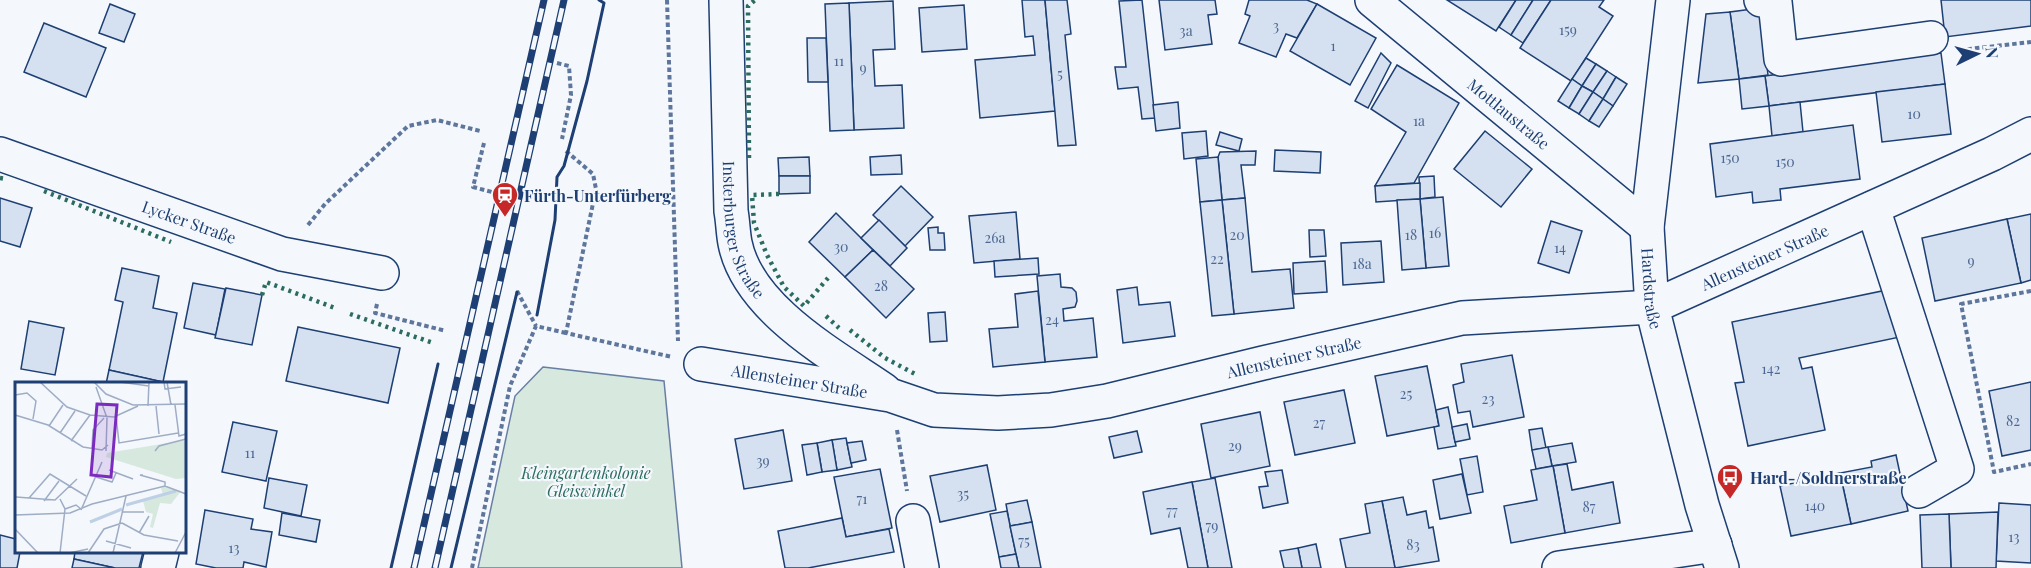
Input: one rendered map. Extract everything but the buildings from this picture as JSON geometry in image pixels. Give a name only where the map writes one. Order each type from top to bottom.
[{"type":"street","name":"Insterburger Straße","points":[[726,0],[731,211],[735,244],[741,262],[759,292],[792,326],[890,395]]},
{"type":"street","name":"Mottlaustraße","points":[[1372,0],[1647,227]]},
{"type":"street","name":"Hardstraße","points":[[1673,0],[1647,227],[1652,307],[1702,505],[1718,556]]},
{"type":"street","points":[[1761,0],[1775,2],[1781,59],[1931,38]]},
{"type":"street","name":"Allensteiner Straße","points":[[690,361],[890,395],[934,410],[998,413],[1050,410],[1107,401],[1462,318],[1652,307],[2031,134]]},
{"type":"street","name":"Lycker Straße","points":[[0,154],[282,254],[382,273]]},
{"type":"street","points":[[1873,208],[1957,469],[1920,491]]},
{"type":"street","points":[[913,521],[922,568]]},
{"type":"street","points":[[158,568],[162,553]]},
{"type":"street","points":[[1559,568],[1718,556]]},
{"type":"path","points":[[517,291],[536,326],[690,361],[667,0]]},
{"type":"path","points":[[557,63],[568,66],[569,75],[570,95],[562,139]]},
{"type":"path","points":[[282,254],[325,204],[408,126],[437,120],[480,131]]},
{"type":"path","points":[[484,143],[473,187],[492,192]]},
{"type":"path","points":[[566,151],[593,174],[596,189],[566,333]]},
{"type":"path","points":[[382,273],[375,313],[446,331]]},
{"type":"path","points":[[2031,291],[1961,304],[1994,472],[2031,464]]},
{"type":"path","points":[[472,568],[510,386],[536,326]]},
{"type":"path","points":[[890,395],[913,521]]},
{"type":"green space","name":"Kleingartenkolonie Gleiswinkel","points":[[543,367],[664,381],[682,568],[478,568],[515,396]]},
{"type":"railway","points":[[414,568],[544,0]]},
{"type":"railway","points":[[435,568],[564,0]]},
{"type":"hedge","points":[[749,158],[748,6],[755,0]]},
{"type":"hedge","points":[[0,178],[7,179]]},
{"type":"hedge","points":[[44,191],[171,242]]},
{"type":"hedge","points":[[779,194],[752,195],[754,223],[767,255],[784,287],[804,306],[828,278]]},
{"type":"hedge","points":[[262,295],[266,282],[335,308]]},
{"type":"hedge","points":[[350,314],[433,343]]},
{"type":"hedge","points":[[826,316],[839,328]]},
{"type":"hedge","points":[[850,330],[885,358],[917,375]]},
{"type":"wall","points":[[537,315],[555,220],[557,177],[564,166],[587,81],[604,3],[599,0]]},
{"type":"wall","points":[[451,568],[517,292]]},
{"type":"wall","points":[[391,568],[438,364]]},
{"type":"place","name":"Fürth-Unterfürberg","points":[[505,218]]},
{"type":"place","name":"Hard-/Soldnerstraße","points":[[1730,500]]}]
